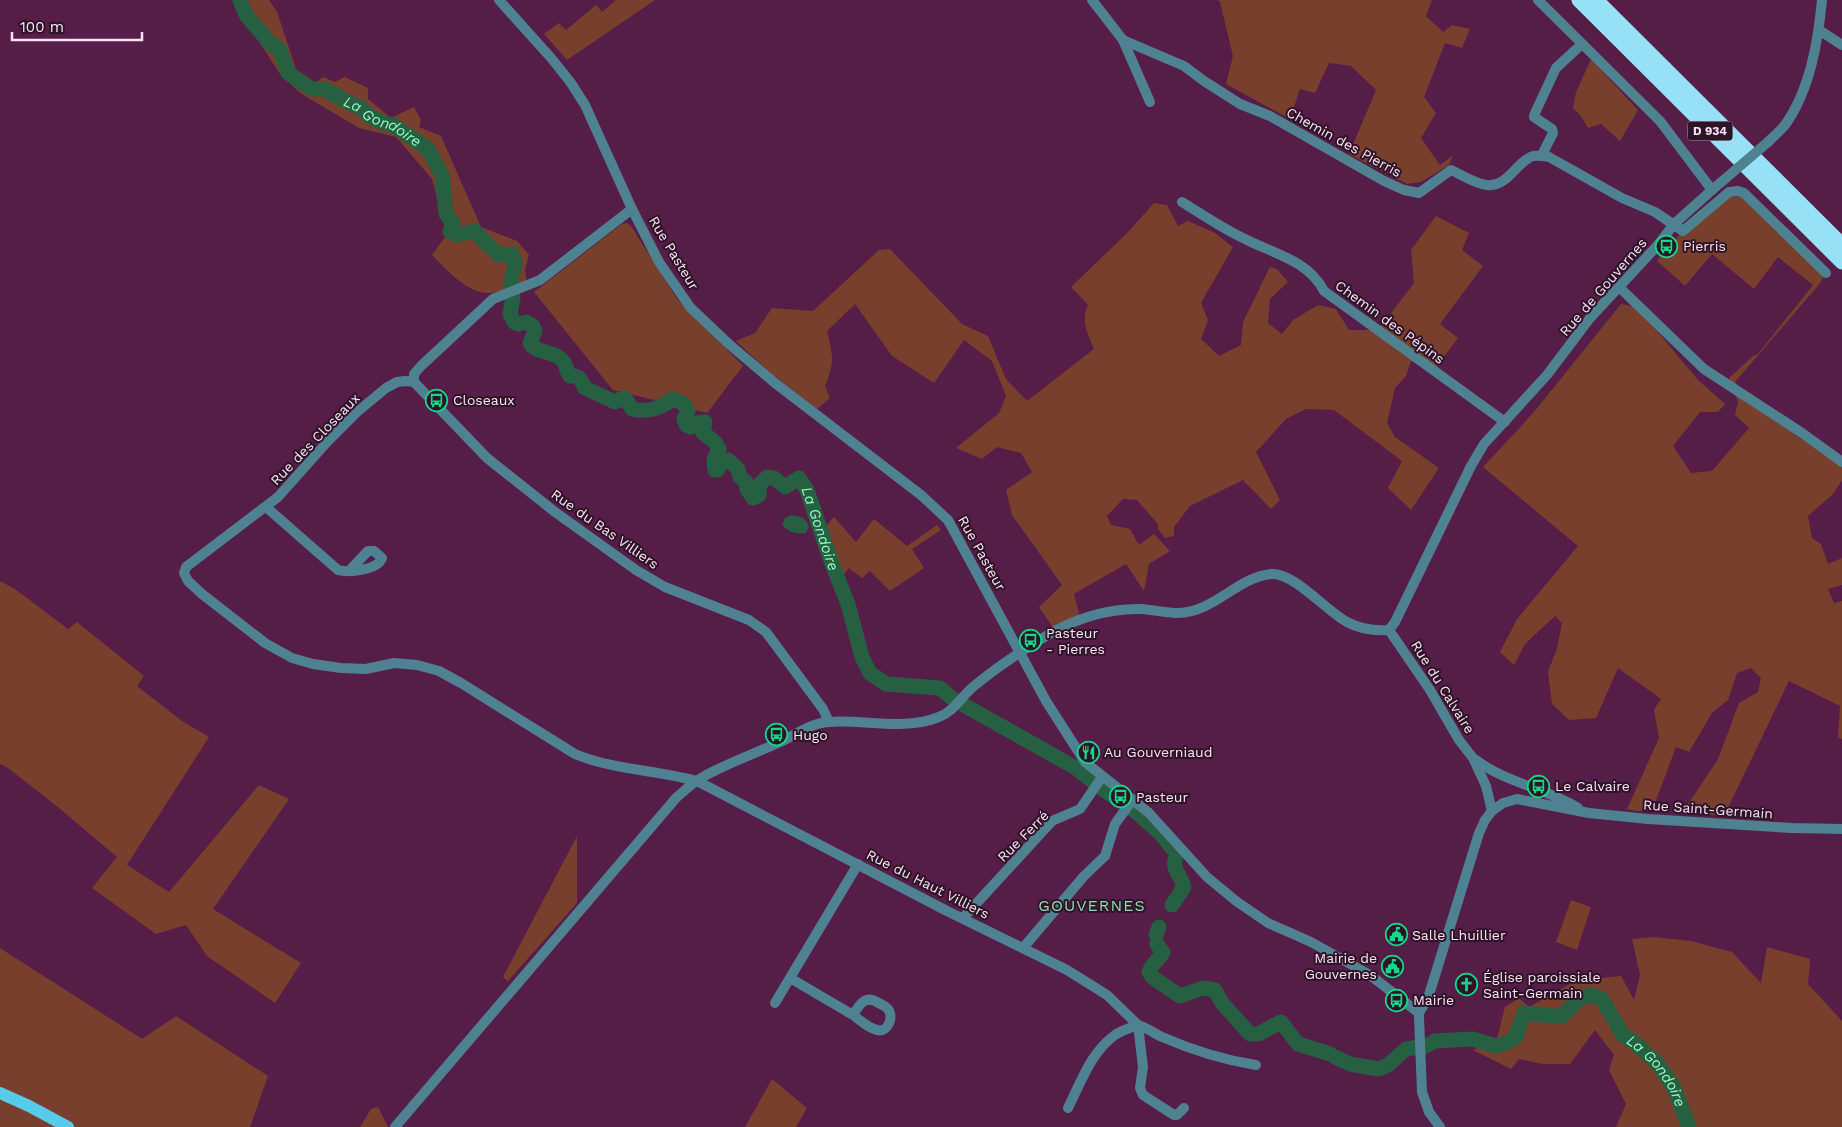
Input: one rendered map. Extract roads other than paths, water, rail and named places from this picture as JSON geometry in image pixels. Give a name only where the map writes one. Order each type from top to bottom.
[{"type":"highway","name":"D 934","points":[[1579,0],[1842,262]]},
{"type":"highway","name":"D 934","points":[[1596,0],[1842,245]]},
{"type":"main road","points":[[0,1094],[29,1106],[68,1127]]},
{"type":"street","name":"Rue Pasteur","points":[[499,0],[571,83],[598,130],[632,209],[659,262],[690,306],[708,326],[775,383],[921,495],[943,514],[954,528],[1046,700],[1080,756],[1099,782],[1161,825],[1207,877],[1236,901],[1268,923],[1311,942],[1370,975],[1419,1012]]},
{"type":"street","name":"Chemin des Pierris","points":[[1092,0],[1123,40],[1184,66],[1204,82],[1240,104],[1270,116],[1404,190],[1419,193],[1451,170],[1489,186],[1503,181],[1531,156],[1542,156]]},
{"type":"street","points":[[1538,0],[1660,121],[1712,190]]},
{"type":"street","name":"Rue de Gouvernes","points":[[1389,630],[1395,622],[1471,466],[1484,444],[1547,375],[1590,318],[1657,246],[1674,224],[1784,127],[1802,95],[1819,30],[1822,0]]},
{"type":"street","points":[[1819,30],[1842,44]]},
{"type":"street","points":[[1123,40],[1150,102]]},
{"type":"street","points":[[1582,44],[1556,68],[1535,113],[1534,117],[1552,129],[1553,133],[1542,156],[1549,157],[1622,198],[1655,212],[1683,231],[1729,192],[1738,191],[1744,193],[1826,273]]},
{"type":"street","name":"Chemin des Pépins","points":[[1182,202],[1245,239],[1291,260],[1309,271],[1319,280],[1324,291],[1505,422]]},
{"type":"street","points":[[414,382],[414,374],[493,299],[540,280],[632,209]]},
{"type":"street","points":[[1619,287],[1704,369],[1802,433],[1842,462]]},
{"type":"street","name":"Rue des Closeaux","points":[[184,573],[186,566],[278,497],[356,412],[397,382],[414,382]]},
{"type":"street","name":"Rue du Bas Villiers","points":[[414,382],[487,458],[555,512],[636,570],[665,587],[749,620],[766,632],[823,708],[829,722]]},
{"type":"street","points":[[266,507],[333,566],[342,571],[349,571]]},
{"type":"street","name":"Rue du Haut Villiers","points":[[184,573],[188,581],[202,594],[265,643],[292,658],[313,664],[341,668],[366,669],[394,664],[417,665],[439,671],[462,683],[575,754],[594,762],[679,776],[697,781],[1067,970],[1108,995],[1138,1026]]},
{"type":"street","points":[[395,1127],[676,798],[697,781],[821,723],[893,724],[921,722],[941,717],[974,686],[1020,652],[1048,634],[1077,621],[1102,613],[1121,610],[1142,609],[1180,613],[1192,612],[1204,607],[1256,576],[1273,573],[1288,578],[1304,588],[1347,622],[1365,629],[1389,630]]},
{"type":"street","name":"Rue du Calvaire","points":[[1389,630],[1430,690],[1459,740],[1473,758],[1486,786],[1492,811]]},
{"type":"street","name":"Rue du Calvaire","points":[[1473,758],[1494,772],[1561,799],[1582,810]]},
{"type":"street","name":"Rue Ferré","points":[[963,918],[1052,822],[1079,810],[1099,782]]},
{"type":"street","name":"Rue Saint-Germain","points":[[1492,811],[1503,803],[1517,799],[1582,810],[1589,813],[1648,819],[1792,828],[1842,829]]},
{"type":"street","points":[[1023,948],[1084,876],[1105,856],[1115,824],[1130,804]]},
{"type":"street","points":[[1440,1127],[1429,1112],[1422,1092],[1419,1012],[1428,998],[1480,833],[1485,820],[1492,811]]},
{"type":"street","points":[[775,1003],[858,864]]},
{"type":"street","points":[[790,978],[854,1015]]},
{"type":"street","points":[[1138,1026],[1143,1068],[1140,1088],[1143,1095],[1174,1114],[1177,1114],[1184,1108]]},
{"type":"street","points":[[1068,1108],[1092,1060],[1101,1047],[1117,1034],[1138,1026],[1228,1060],[1256,1065]]},
{"type":"waterway","name":"La Gondoire","points":[[240,0],[246,15],[270,43],[280,50],[288,73],[312,89],[325,89],[361,108],[369,116],[393,125],[428,149],[442,175],[446,214],[453,223],[450,231],[456,235],[475,231],[499,255],[512,254],[515,262],[511,284],[513,298],[510,314],[514,322],[519,324],[526,322],[533,326],[535,331],[530,343],[533,347],[559,358],[564,363],[570,376],[578,377],[585,388],[615,402],[623,398],[626,399],[632,409],[654,409],[673,399],[684,404],[688,412],[684,419],[686,425],[691,427],[700,422],[705,422],[703,433],[715,442],[719,449],[714,459],[715,470],[723,461],[728,460],[738,469],[740,477],[746,482],[747,489],[753,498],[759,495],[760,484],[767,477],[774,478],[785,487],[799,478],[807,490],[832,564],[848,604],[862,657],[870,673],[886,684],[940,688],[953,699],[1076,768],[1135,811],[1161,834],[1173,849]]},
{"type":"waterway","name":"La Gondoire","points":[[1172,905],[1184,887],[1175,868],[1177,854]]},
{"type":"waterway","name":"La Gondoire","points":[[1156,935],[1159,927]]},
{"type":"waterway","name":"La Gondoire","points":[[1157,944],[1163,953],[1149,972],[1152,977],[1180,996],[1203,988],[1215,990],[1222,1003],[1250,1034],[1258,1034],[1281,1022],[1298,1044],[1330,1054]]},
{"type":"waterway","name":"La Gondoire","points":[[1335,1057],[1350,1064],[1379,1069],[1388,1065],[1406,1049],[1426,1046],[1435,1041],[1473,1039],[1496,1046],[1509,1042],[1516,1037],[1524,1013],[1561,1017],[1580,998],[1591,995],[1602,999],[1623,1035],[1658,1064],[1674,1088],[1689,1127]]},
{"type":"place","name":"Pierris","points":[[1667,246]]},
{"type":"place","name":"Closeaux","points":[[437,400]]},
{"type":"place","name":"Pasteur - Pierres","points":[[1030,641]]},
{"type":"place","name":"Hugo","points":[[777,735]]},
{"type":"place","name":"Au Gouverniaud","points":[[1088,752]]},
{"type":"place","name":"Le Calvaire","points":[[1539,786]]},
{"type":"place","name":"Pasteur","points":[[1120,797]]},
{"type":"place","name":"Salle Lhuillier","points":[[1396,935]]},
{"type":"place","name":"Mairie de Gouvernes","points":[[1393,966]]},
{"type":"place","name":"Église paroissiale Saint-Germain","points":[[1467,985]]},
{"type":"place","name":"Mairie","points":[[1397,1000]]},
{"type":"district","name":"GOUVERNES","points":[[1092,905]]}]
